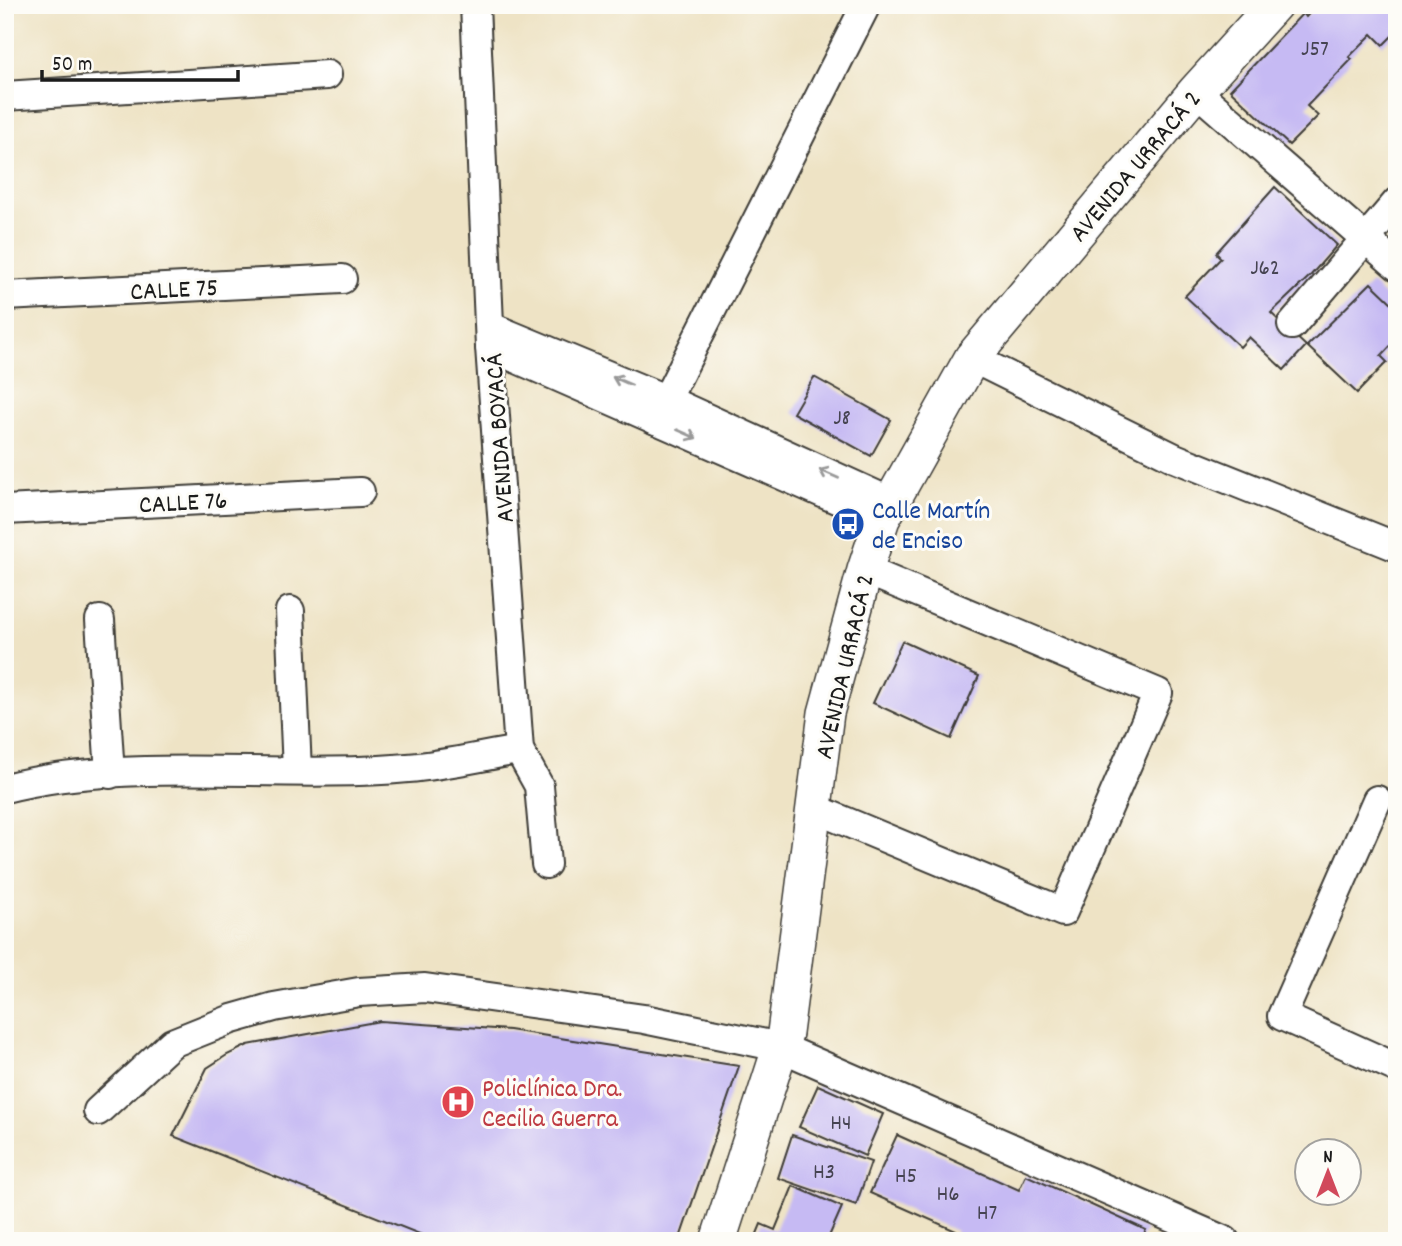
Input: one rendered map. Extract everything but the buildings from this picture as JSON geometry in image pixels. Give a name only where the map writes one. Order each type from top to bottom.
[{"type":"street","name":"AVENIDA BOYACÁ","points":[[475,5],[490,337],[519,750],[539,786],[546,864]]},
{"type":"street","points":[[660,410],[866,5]]},
{"type":"street","name":"AVENIDA URRACÁ 2","points":[[718,1241],[785,1033],[826,713],[865,570],[887,511],[972,358],[1196,91],[1274,5]]},
{"type":"street","points":[[5,96],[327,75]]},
{"type":"street","points":[[1196,91],[1397,266]]},
{"type":"street","points":[[1292,325],[1397,202]]},
{"type":"street","name":"CALLE 75","points":[[5,296],[342,279]]},
{"type":"street","points":[[490,337],[887,511]]},
{"type":"street","points":[[972,358],[1175,458],[1397,547]]},
{"type":"street","name":"CALLE 76","points":[[5,510],[360,492]]},
{"type":"street","points":[[813,808],[1063,912],[1158,693],[865,570]]},
{"type":"street","points":[[290,611],[297,771]]},
{"type":"street","points":[[100,620],[110,774]]},
{"type":"street","points":[[5,788],[30,782],[110,774],[408,768],[519,750]]},
{"type":"street","points":[[1377,800],[1282,1016],[1397,1068]]},
{"type":"street","points":[[98,1111],[172,1043],[274,1007],[359,992],[425,988],[536,1002],[713,1031],[780,1047],[1226,1241]]},
{"type":"place","name":"Calle Martín de Enciso","points":[[848,524]]},
{"type":"place","name":"Policlínica Dra. Cecilia Guerra","points":[[458,1102]]}]
